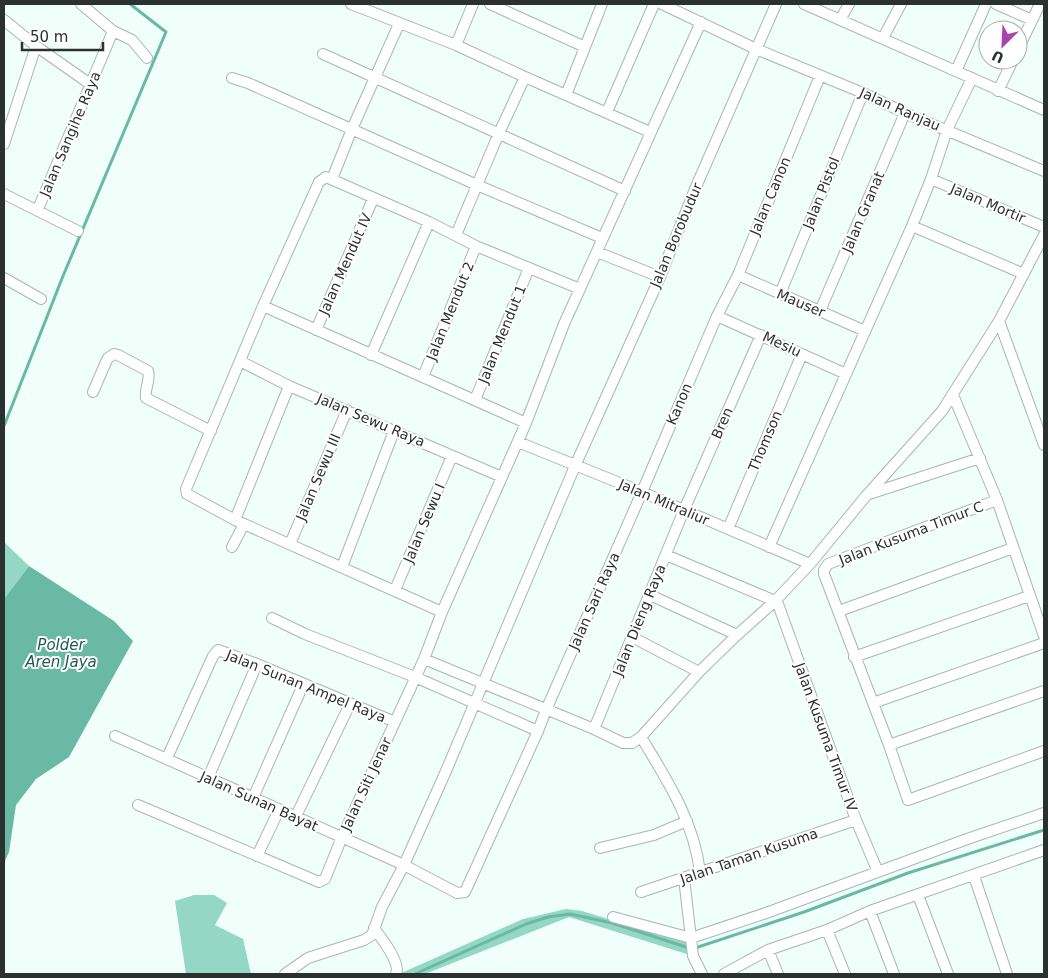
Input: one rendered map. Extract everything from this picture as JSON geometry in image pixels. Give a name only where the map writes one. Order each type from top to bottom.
[{"type":"street","points":[[81,4],[113,31],[132,40],[147,58]]},
{"type":"street","points":[[351,4],[456,45],[650,132]]},
{"type":"street","points":[[456,45],[473,4]]},
{"type":"street","points":[[490,4],[585,47]]},
{"type":"street","points":[[566,94],[602,4]]},
{"type":"street","points":[[607,112],[654,4]]},
{"type":"street","name":"Jalan Ranjau","points":[[662,4],[756,49],[1044,171]]},
{"type":"street","name":"Jalan Borobudur","points":[[374,928],[446,771],[575,466],[660,277],[695,189],[776,4]]},
{"type":"street","points":[[804,4],[1044,110]]},
{"type":"street","points":[[840,20],[849,4]]},
{"type":"street","points":[[883,38],[901,4]]},
{"type":"street","points":[[956,71],[986,4]]},
{"type":"street","points":[[996,4],[1032,20]]},
{"type":"street","points":[[1028,29],[1040,4]]},
{"type":"street","points":[[4,20],[36,46],[90,84]]},
{"type":"street","name":"Jalan Siti Jenar","points":[[257,856],[322,882],[325,879],[342,837],[424,659],[442,612],[518,442],[564,324],[701,22]]},
{"type":"street","points":[[332,179],[399,24]]},
{"type":"street","name":"Jalan Sangihe Raya","points":[[38,209],[113,31]]},
{"type":"street","points":[[4,144],[7,127],[36,46]]},
{"type":"street","points":[[323,54],[625,191]]},
{"type":"street","points":[[998,91],[1008,70]]},
{"type":"street","name":"Jalan Canon","points":[[717,316],[738,275],[820,76]]},
{"type":"street","points":[[456,235],[525,77]]},
{"type":"street","points":[[232,78],[248,83],[477,185],[602,238]]},
{"type":"street","points":[[769,547],[912,226],[931,179],[947,130],[972,78]]},
{"type":"street","name":"Jalan Pistol","points":[[780,294],[863,93]]},
{"type":"street","name":"Jalan Granat","points":[[820,311],[905,113]]},
{"type":"street","points":[[442,612],[239,522],[189,496],[186,492],[263,306],[319,182],[326,177],[429,222],[476,246],[580,289]]},
{"type":"street","name":"Jalan Mortir","points":[[931,179],[1044,227]]},
{"type":"street","points":[[4,194],[38,209],[78,231]]},
{"type":"street","name":"Jalan Mendut IV","points":[[316,330],[373,199]]},
{"type":"street","points":[[371,354],[429,222]]},
{"type":"street","points":[[912,226],[1024,274]]},
{"type":"street","points":[[424,659],[483,682],[627,744],[641,737],[699,672],[775,601],[810,564],[866,496],[942,411],[999,321],[1044,234]]},
{"type":"street","name":"Jalan Mendut 2","points":[[423,377],[476,246]]},
{"type":"street","points":[[597,252],[660,277]]},
{"type":"street","name":"Jalan Mendut 1","points":[[474,400],[529,268]]},
{"type":"street","name":"Mauser","points":[[738,275],[865,331]]},
{"type":"street","points":[[4,278],[41,298]]},
{"type":"street","points":[[263,306],[526,423]]},
{"type":"street","name":"Mesiu","points":[[717,316],[846,374]]},
{"type":"street","name":"Kanon","points":[[642,492],[717,316]]},
{"type":"street","points":[[999,321],[1043,440]]},
{"type":"street","name":"Bren","points":[[684,510],[761,335]]},
{"type":"street","name":"Thomson","points":[[728,529],[802,354]]},
{"type":"street","points":[[93,392],[108,358],[111,355],[118,355],[148,371],[150,376],[145,397],[211,430]]},
{"type":"street","name":"Jalan Sewu Raya","points":[[240,362],[289,386],[502,477]]},
{"type":"street","points":[[232,547],[239,522],[289,386]]},
{"type":"street","points":[[953,395],[997,500],[1044,636]]},
{"type":"street","name":"Jalan Sewu III","points":[[290,544],[347,410]]},
{"type":"street","points":[[342,567],[394,431]]},
{"type":"street","name":"Jalan Mitraliur","points":[[518,442],[642,492],[810,564]]},
{"type":"street","name":"Jalan Sewu I","points":[[395,590],[452,456]]},
{"type":"street","points":[[866,496],[980,458]]},
{"type":"street","name":"Jalan Sari Raya","points":[[538,731],[642,492]]},
{"type":"street","name":"Jalan Kusuma Timur C","points":[[839,611],[824,574],[825,567],[828,564],[997,500]]},
{"type":"street","name":"Jalan Dieng Raya","points":[[594,729],[684,510]]},
{"type":"street","points":[[1014,548],[839,611],[854,657],[889,745],[908,800],[1044,751]]},
{"type":"street","points":[[666,555],[775,601]]},
{"type":"street","points":[[650,595],[737,635]]},
{"type":"street","points":[[854,657],[1029,596]]},
{"type":"street","name":"Jalan Kusuma Timur IV","points":[[775,601],[782,613],[856,820],[878,872]]},
{"type":"street","points":[[272,618],[305,634],[415,677],[538,731]]},
{"type":"street","points":[[632,637],[699,672]]},
{"type":"street","points":[[873,703],[1044,643]]},
{"type":"street","name":"Jalan Sunan Ampel Raya","points":[[167,758],[212,656],[218,650],[257,664],[303,685],[395,722]]},
{"type":"street","points":[[208,778],[257,664]]},
{"type":"street","points":[[253,798],[303,685]]},
{"type":"street","points":[[889,745],[1044,691]]},
{"type":"street","points":[[296,818],[350,704]]},
{"type":"street","name":"Jalan Sunan Bayat","points":[[115,736],[404,865],[456,893],[465,892],[538,731]]},
{"type":"street","points":[[641,737],[683,809],[694,842],[700,872]]},
{"type":"street","points":[[138,805],[257,856],[280,810]]},
{"type":"street","points":[[613,917],[691,941],[970,838],[1044,813]]},
{"type":"street","name":"Jalan Taman Kusuma","points":[[641,892],[856,820]]},
{"type":"street","points":[[600,848],[654,835],[687,821]]},
{"type":"street","points":[[724,974],[768,950],[827,930],[870,911],[1044,850]]},
{"type":"street","points":[[974,876],[982,894],[1007,974]]},
{"type":"street","points":[[684,878],[693,956],[702,974]]},
{"type":"street","points":[[918,895],[948,974]]},
{"type":"street","points":[[870,911],[894,974]]},
{"type":"street","points":[[285,974],[308,958],[364,940],[372,935],[374,928]]},
{"type":"street","points":[[374,928],[396,961],[398,971],[396,974]]},
{"type":"street","points":[[827,930],[845,974]]},
{"type":"street","points":[[768,950],[778,974]]},
{"type":"shaded area","points":[[4,542],[29,566],[4,599]]},
{"type":"shaded area","points":[[194,895],[214,895],[227,903],[215,925],[243,939],[251,974],[186,974],[175,901]]},
{"type":"shaded area","points":[[566,909],[582,911],[691,944],[693,956],[569,917],[425,974],[399,974],[523,919]]},
{"type":"water","name":"Polder Aren Jaya","points":[[29,566],[114,621],[133,641],[69,757],[36,779],[16,805],[9,852],[4,863],[4,599]]},
{"type":"waterway","points":[[4,426],[63,276],[166,32],[130,4]]},
{"type":"waterway","points":[[415,974],[526,924],[548,917],[570,914],[612,923],[692,949],[804,912],[908,873],[1044,830]]}]
